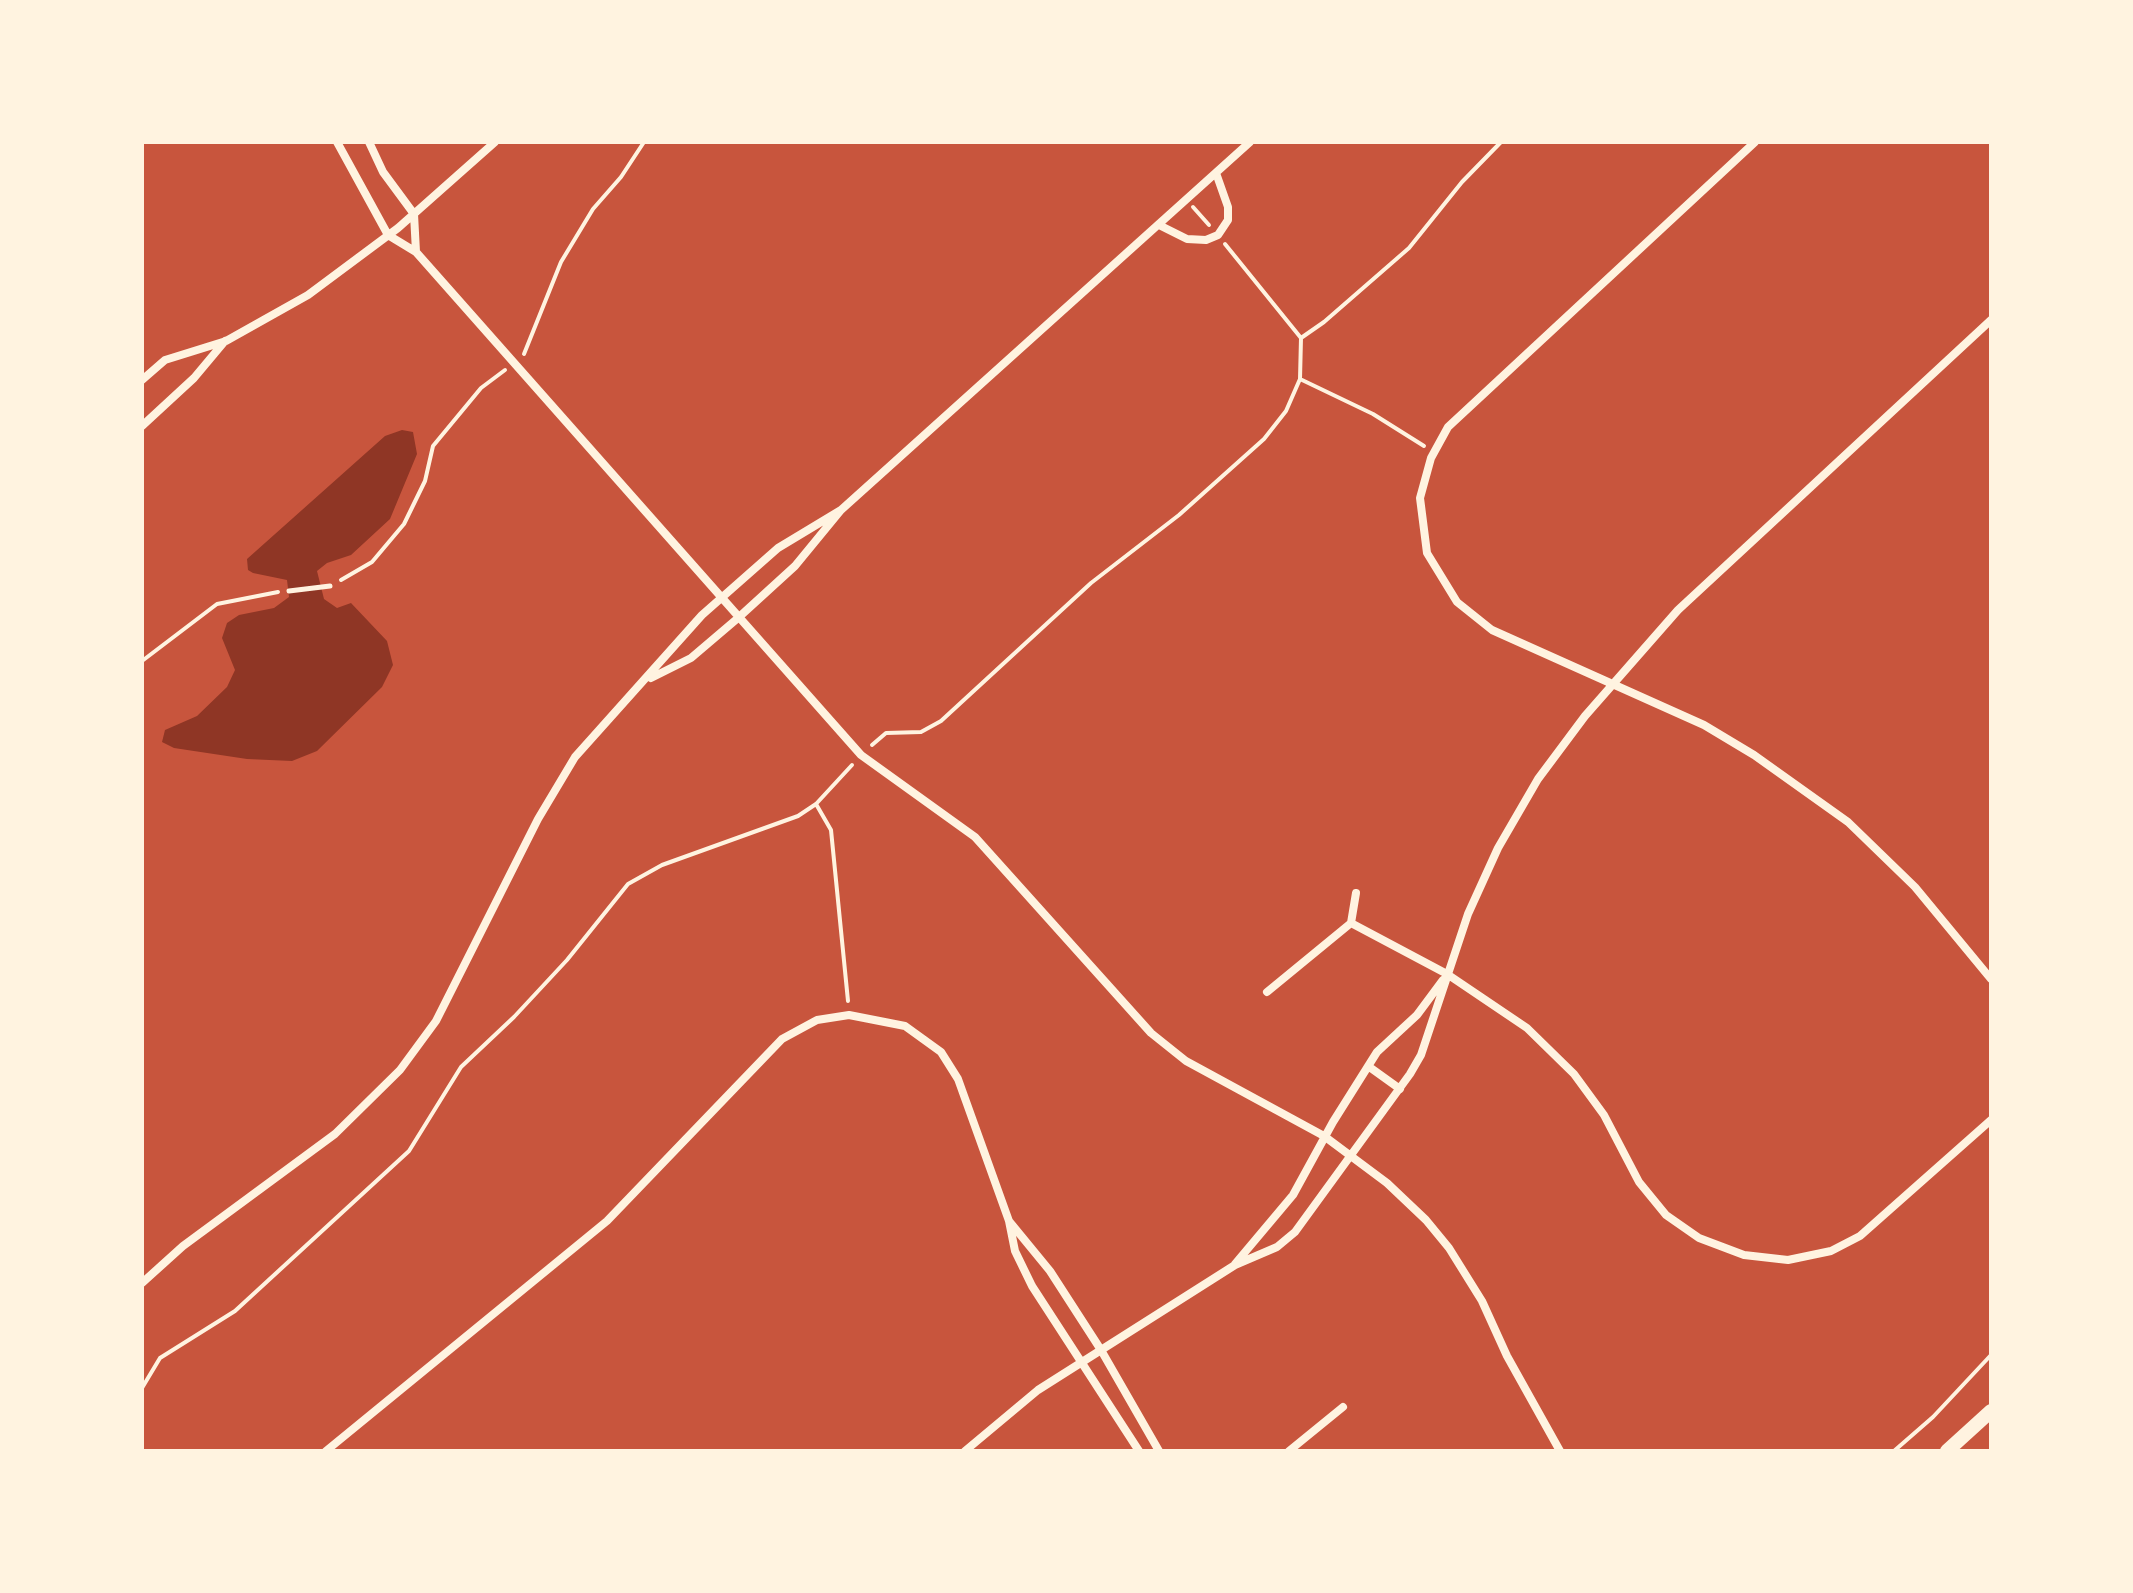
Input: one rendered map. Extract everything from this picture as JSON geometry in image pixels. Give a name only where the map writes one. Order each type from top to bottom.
[{"type":"street","points":[[337,142],[388,235],[416,252],[861,755],[975,837],[1151,1033],[1186,1061],[1324,1136],[1402,1196],[1449,1248],[1559,1447],[1568,1451]]},
{"type":"street","points":[[369,142],[383,172],[414,214],[416,252]]},
{"type":"street","points":[[142,380],[174,355],[226,341],[283,311],[388,235],[495,142]]},
{"type":"street","points":[[647,681],[691,658],[738,618],[795,566],[841,510],[1250,142]]},
{"type":"street","points":[[1755,142],[1454,419],[1424,474],[1421,518],[1427,553],[1444,584],[1471,616],[1492,630],[1704,725],[1754,755],[1848,822],[1915,887],[1991,979]]},
{"type":"street","points":[[1159,225],[1187,239],[1206,240],[1218,235],[1228,220],[1228,207],[1216,173]]},
{"type":"street","points":[[965,1451],[1026,1399],[1235,1265],[1267,1253],[1295,1232],[1400,1089],[1421,1055],[1468,914],[1498,848],[1538,779],[1610,685],[1678,610],[1991,320]]},
{"type":"street","points":[[142,426],[194,378],[226,341]]},
{"type":"street","points":[[142,1283],[183,1246],[335,1134],[400,1070],[436,1021],[557,786],[593,735],[647,681],[677,640],[721,598],[778,548],[841,510]]},
{"type":"street","points":[[1267,992],[1351,923],[1356,893]]},
{"type":"street","points":[[1351,923],[1447,974],[1527,1028],[1574,1074],[1604,1115],[1639,1182],[1666,1215],[1699,1238],[1744,1255],[1788,1260],[1831,1251],[1860,1236],[1991,1120]]},
{"type":"street","points":[[1235,1265],[1293,1195],[1324,1136],[1368,1066],[1394,1034],[1417,1015],[1447,974]]},
{"type":"street","points":[[326,1451],[600,1227],[782,1039],[817,1020],[849,1015],[905,1026],[941,1052],[958,1079],[1009,1221],[1021,1266],[1139,1451]]},
{"type":"street","points":[[1368,1066],[1400,1089]]},
{"type":"street","points":[[1009,1221],[1050,1271],[1101,1350],[1159,1451]]},
{"type":"street","points":[[1289,1451],[1343,1407]]},
{"type":"street","points":[[1947,1451],[1991,1411]]},
{"type":"lane","points":[[289,591],[330,586]]},
{"type":"path","points":[[330,586],[372,562],[404,524],[425,481],[433,446],[481,388],[523,355],[561,262],[593,209],[621,177],[644,142]]},
{"type":"path","points":[[1301,338],[1409,248],[1462,182],[1501,142]]},
{"type":"path","points":[[142,1388],[160,1358],[235,1311],[409,1151],[461,1067],[514,1017],[567,960],[628,884],[662,865],[789,820],[816,804],[886,733],[921,732],[948,716],[1091,583],[1179,515],[1264,439],[1286,411],[1300,379],[1301,338],[1187,200]]},
{"type":"path","points":[[1300,379],[1435,449]]},
{"type":"path","points":[[142,661],[217,604],[247,595],[289,591]]},
{"type":"path","points":[[816,804],[829,824],[832,838],[849,1015]]},
{"type":"path","points":[[1894,1451],[1933,1417],[1969,1375],[1991,1355]]},
{"type":"shaded area","points":[[402,430],[413,432],[417,454],[390,519],[351,555],[327,563],[317,571],[324,599],[337,608],[351,603],[387,641],[393,665],[382,687],[317,751],[292,761],[247,759],[174,748],[162,742],[165,730],[197,716],[227,687],[235,670],[222,638],[227,623],[239,615],[274,608],[289,597],[287,580],[253,573],[248,570],[247,559],[385,436]]}]
